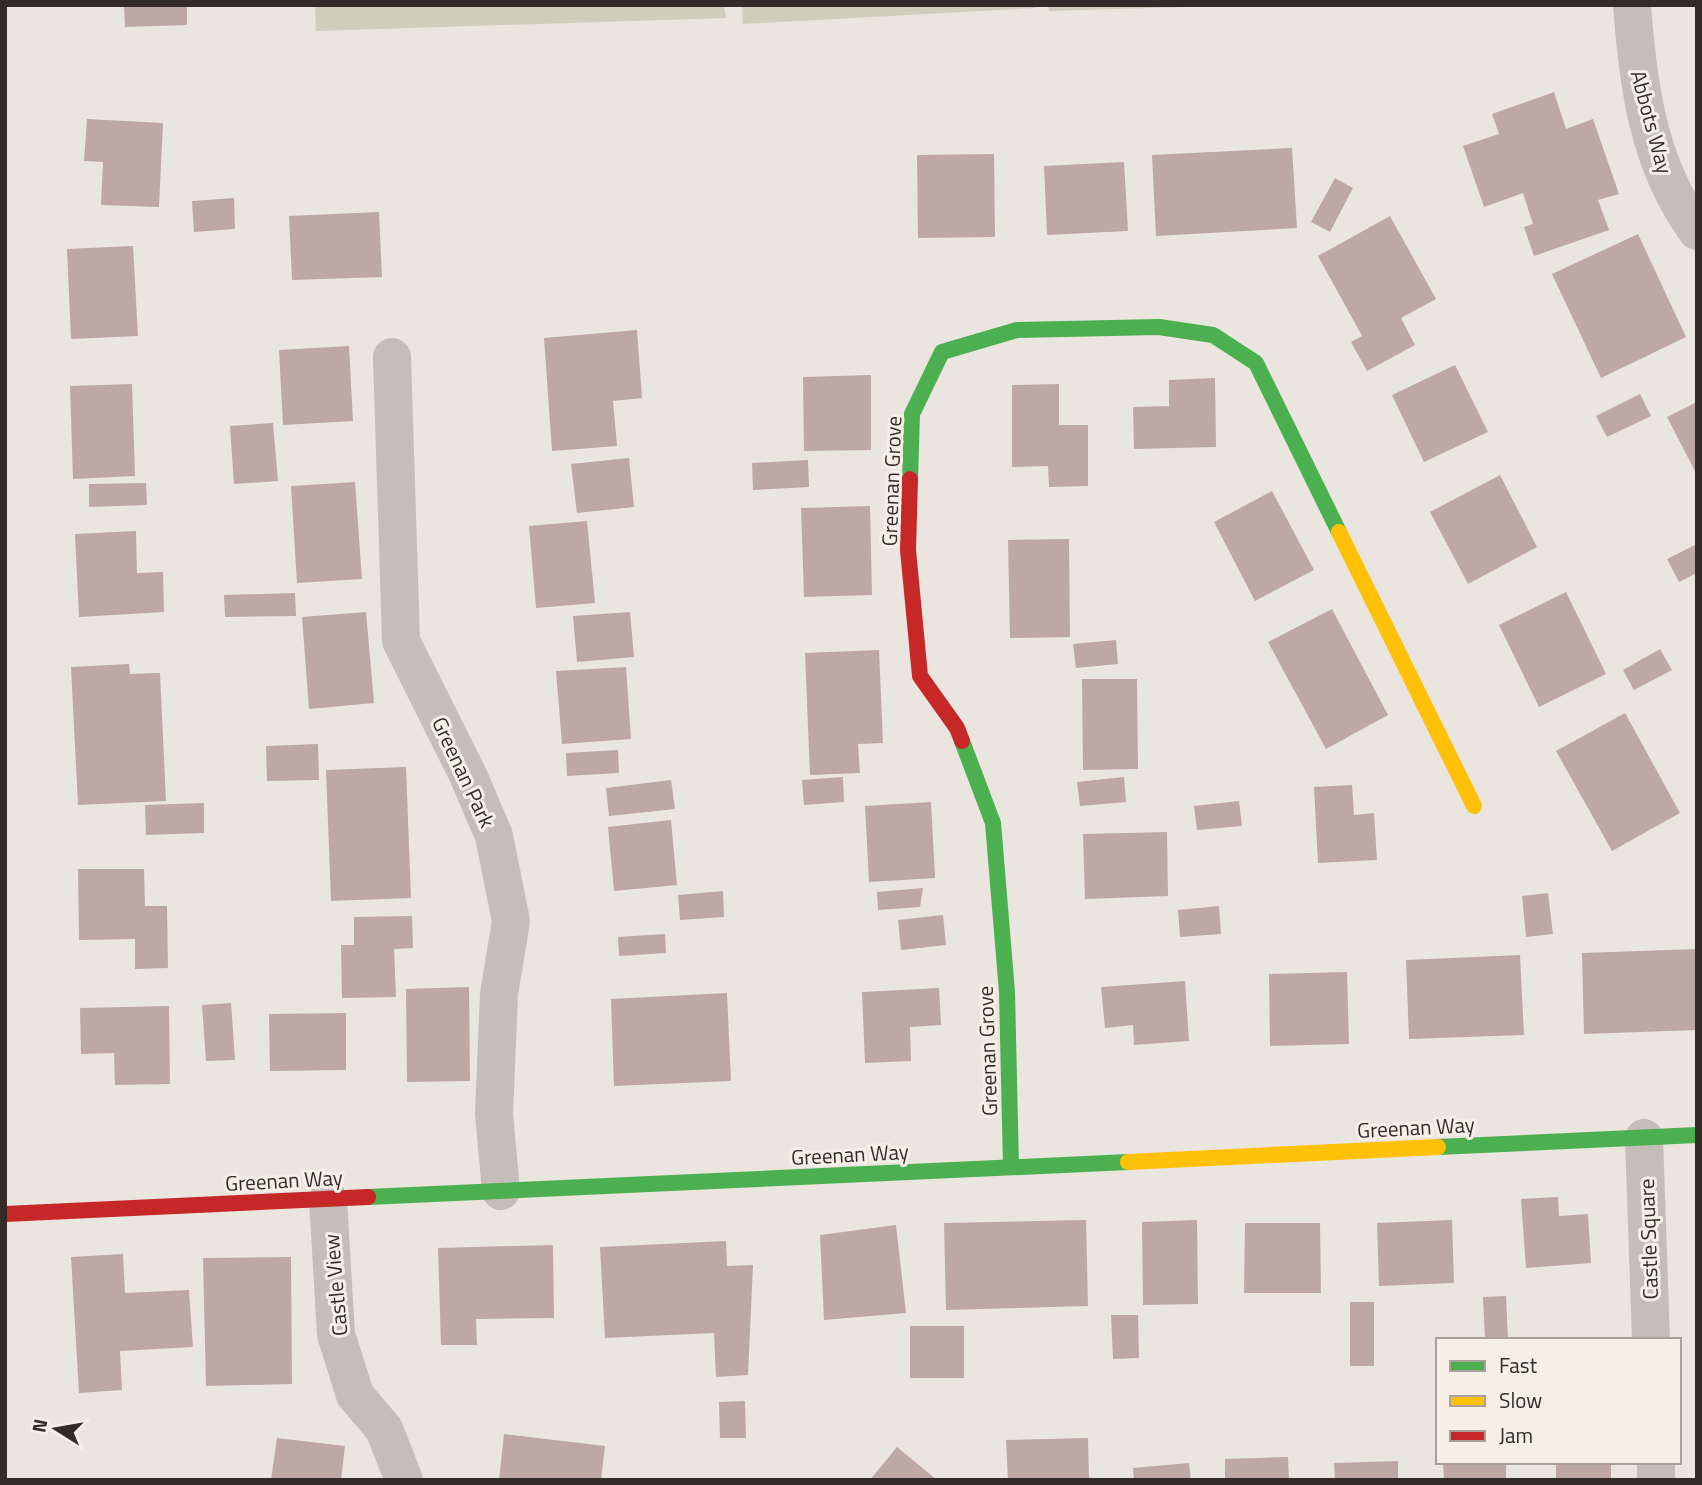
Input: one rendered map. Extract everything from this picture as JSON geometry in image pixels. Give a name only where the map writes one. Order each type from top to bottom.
[{"type":"street","name":"Abbots Way","points":[[1632,5],[1636,70],[1660,168],[1697,232]]},
{"type":"street","name":"Greenan Grove","points":[[1011,1167],[1007,992],[993,823],[957,728],[920,676],[908,550],[912,414],[942,352],[1017,330],[1159,327],[1213,335],[1256,363],[1474,806]]},
{"type":"street","name":"Greenan Park","points":[[392,357],[401,641],[468,775],[494,836],[511,921],[499,994],[497,1034],[495,1114],[501,1191]]},
{"type":"street","name":"Greenan Way","points":[[5,1214],[1697,1135]]},
{"type":"street","name":"Castle Square","points":[[1644,1138],[1651,1338]]},
{"type":"street","name":"Castle View","points":[[328,1199],[335,1334],[355,1395],[384,1429],[404,1480]]},
{"type":"green space","points":[[315,5],[724,5],[726,18],[316,31]]},
{"type":"green space","points":[[742,5],[1035,5],[1035,8],[743,24]]},
{"type":"green space","points":[[1048,5],[1251,5],[1049,11]]},
{"type":"building","points":[[124,5],[187,5],[187,25],[125,27]]},
{"type":"building","points":[[1554,92],[1566,129],[1593,119],[1619,194],[1598,200],[1609,230],[1534,256],[1524,227],[1533,224],[1523,193],[1484,207],[1463,146],[1499,134],[1492,114]]},
{"type":"building","points":[[87,119],[163,123],[159,207],[101,205],[103,162],[84,161]]},
{"type":"building","points":[[1292,148],[1297,228],[1156,236],[1152,155]]},
{"type":"building","points":[[994,154],[995,237],[918,238],[917,155]]},
{"type":"building","points":[[1124,162],[1128,231],[1047,235],[1044,166]]},
{"type":"building","points":[[1335,178],[1353,188],[1330,232],[1311,222]]},
{"type":"building","points":[[234,198],[235,229],[194,232],[192,201]]},
{"type":"building","points":[[379,212],[382,277],[292,280],[289,216]]},
{"type":"building","points":[[1390,216],[1436,299],[1401,318],[1415,345],[1367,371],[1351,342],[1362,336],[1318,256]]},
{"type":"building","points":[[1638,234],[1686,337],[1601,378],[1552,274]]},
{"type":"building","points":[[133,246],[138,336],[71,339],[67,249]]},
{"type":"building","points":[[637,330],[642,398],[613,401],[617,446],[552,451],[544,338]]},
{"type":"building","points":[[349,346],[353,421],[283,425],[279,350]]},
{"type":"building","points":[[1455,365],[1488,432],[1424,462],[1392,395]]},
{"type":"building","points":[[871,375],[871,450],[804,451],[803,377]]},
{"type":"building","points":[[1215,378],[1216,447],[1134,449],[1133,407],[1169,406],[1169,380]]},
{"type":"building","points":[[132,384],[135,476],[73,479],[70,386]]},
{"type":"building","points":[[1059,384],[1059,425],[1088,425],[1088,486],[1049,487],[1048,466],[1012,467],[1012,385]]},
{"type":"building","points":[[1640,394],[1651,416],[1607,437],[1596,416]]},
{"type":"building","points":[[1697,402],[1697,475],[1667,417]]},
{"type":"building","points":[[273,423],[278,481],[234,484],[230,426]]},
{"type":"building","points":[[629,458],[634,507],[577,513],[571,464]]},
{"type":"building","points":[[808,460],[809,487],[753,490],[752,463]]},
{"type":"building","points":[[1500,475],[1537,547],[1468,584],[1430,512]]},
{"type":"building","points":[[355,482],[362,579],[297,583],[291,486]]},
{"type":"building","points":[[146,483],[147,505],[89,507],[89,484]]},
{"type":"building","points":[[1272,491],[1314,570],[1255,601],[1214,522]]},
{"type":"building","points":[[870,506],[872,595],[804,597],[801,508]]},
{"type":"building","points":[[587,521],[595,603],[536,608],[529,526]]},
{"type":"building","points":[[136,531],[137,573],[163,572],[164,612],[79,617],[75,534]]},
{"type":"building","points":[[1069,539],[1070,637],[1010,638],[1008,540]]},
{"type":"building","points":[[1697,544],[1697,573],[1679,582],[1667,559]]},
{"type":"building","points":[[1566,592],[1606,674],[1539,707],[1499,625]]},
{"type":"building","points":[[295,593],[296,616],[225,617],[224,595]]},
{"type":"building","points":[[1332,609],[1388,715],[1326,749],[1268,642]]},
{"type":"building","points":[[366,612],[374,703],[309,709],[302,617]]},
{"type":"building","points":[[630,612],[634,657],[577,662],[573,616]]},
{"type":"building","points":[[1116,640],[1118,664],[1076,668],[1073,644]]},
{"type":"building","points":[[1660,649],[1672,670],[1634,690],[1623,670]]},
{"type":"building","points":[[879,650],[883,743],[858,744],[860,773],[810,775],[805,653]]},
{"type":"building","points":[[129,664],[130,674],[160,673],[166,801],[78,805],[71,667]]},
{"type":"building","points":[[626,667],[631,739],[562,744],[556,671]]},
{"type":"building","points":[[1082,679],[1137,679],[1138,769],[1083,770]]},
{"type":"building","points":[[1625,713],[1680,813],[1612,851],[1556,751]]},
{"type":"building","points":[[318,744],[319,780],[267,781],[266,746]]},
{"type":"building","points":[[618,750],[619,773],[567,776],[566,753]]},
{"type":"building","points":[[406,767],[411,898],[331,901],[326,770]]},
{"type":"building","points":[[843,777],[844,802],[804,805],[802,780]]},
{"type":"building","points":[[1124,777],[1126,802],[1080,806],[1077,782]]},
{"type":"building","points":[[671,780],[675,809],[609,816],[606,788]]},
{"type":"building","points":[[1352,785],[1354,815],[1374,813],[1377,860],[1318,863],[1314,787]]},
{"type":"building","points":[[1239,801],[1242,826],[1197,830],[1194,806]]},
{"type":"building","points":[[931,802],[935,878],[869,882],[865,806]]},
{"type":"building","points":[[204,803],[204,833],[146,835],[145,805]]},
{"type":"building","points":[[671,820],[677,885],[614,891],[608,827]]},
{"type":"building","points":[[1167,832],[1168,896],[1085,899],[1083,834]]},
{"type":"building","points":[[78,869],[144,869],[145,906],[167,906],[168,968],[135,969],[135,939],[79,940]]},
{"type":"building","points":[[923,888],[920,907],[878,910],[877,892]]},
{"type":"building","points":[[723,891],[724,917],[680,920],[678,895]]},
{"type":"building","points":[[1548,893],[1553,934],[1526,937],[1522,896]]},
{"type":"building","points":[[1219,906],[1221,934],[1180,937],[1178,910]]},
{"type":"building","points":[[943,915],[946,945],[901,950],[898,920]]},
{"type":"building","points":[[412,916],[413,948],[394,949],[396,997],[342,998],[341,945],[354,945],[354,917]]},
{"type":"building","points":[[665,934],[666,953],[619,956],[618,937]]},
{"type":"building","points":[[1697,949],[1697,1030],[1584,1034],[1582,953]]},
{"type":"building","points":[[1520,955],[1524,1035],[1409,1039],[1406,960]]},
{"type":"building","points":[[1347,972],[1349,1044],[1270,1046],[1269,974]]},
{"type":"building","points":[[1185,981],[1189,1041],[1134,1045],[1133,1025],[1105,1028],[1101,987]]},
{"type":"building","points":[[469,987],[470,1081],[407,1082],[406,989]]},
{"type":"building","points":[[939,988],[941,1025],[910,1027],[911,1061],[865,1063],[862,992]]},
{"type":"building","points":[[727,993],[731,1081],[614,1086],[611,999]]},
{"type":"building","points":[[231,1003],[235,1060],[206,1061],[202,1005]]},
{"type":"building","points":[[169,1006],[170,1084],[115,1085],[114,1053],[81,1054],[80,1008]]},
{"type":"building","points":[[346,1013],[346,1070],[270,1071],[269,1014]]},
{"type":"building","points":[[1558,1197],[1559,1216],[1588,1214],[1591,1263],[1526,1268],[1521,1199]]},
{"type":"building","points":[[1086,1220],[1088,1306],[946,1310],[944,1223]]},
{"type":"building","points":[[1197,1220],[1198,1304],[1143,1305],[1142,1222]]},
{"type":"building","points":[[1452,1220],[1454,1283],[1379,1286],[1377,1223]]},
{"type":"building","points":[[1245,1223],[1320,1223],[1321,1293],[1244,1293]]},
{"type":"building","points":[[896,1225],[906,1313],[824,1320],[820,1235]]},
{"type":"building","points":[[726,1241],[727,1266],[753,1265],[748,1375],[716,1377],[714,1333],[605,1338],[600,1247]]},
{"type":"building","points":[[553,1245],[554,1318],[476,1319],[477,1345],[441,1345],[438,1248]]},
{"type":"building","points":[[123,1254],[125,1293],[189,1290],[193,1347],[120,1351],[122,1390],[79,1393],[71,1257]]},
{"type":"building","points":[[291,1257],[292,1384],[206,1386],[203,1258]]},
{"type":"building","points":[[1506,1296],[1508,1338],[1485,1338],[1483,1297]]},
{"type":"building","points":[[1350,1302],[1374,1302],[1374,1366],[1350,1366]]},
{"type":"building","points":[[1111,1315],[1138,1315],[1139,1358],[1113,1359]]},
{"type":"building","points":[[910,1326],[964,1326],[964,1378],[910,1378]]},
{"type":"building","points":[[745,1401],[746,1438],[720,1438],[719,1402]]},
{"type":"building","points":[[504,1434],[605,1446],[601,1480],[499,1480]]},
{"type":"building","points":[[277,1438],[345,1446],[341,1480],[271,1480]]},
{"type":"building","points":[[1088,1438],[1089,1480],[1008,1480],[1006,1440]]},
{"type":"building","points":[[897,1447],[937,1480],[870,1480]]},
{"type":"building","points":[[1288,1457],[1289,1480],[1225,1480],[1225,1459]]},
{"type":"building","points":[[1398,1461],[1398,1480],[1335,1480],[1334,1463]]},
{"type":"building","points":[[1189,1463],[1191,1480],[1134,1480],[1133,1468]]},
{"type":"building","points":[[1443,1464],[1506,1464],[1506,1480],[1444,1480]]},
{"type":"building","points":[[1556,1464],[1611,1464],[1611,1480],[1556,1480]]},
{"type":"traffic: fast","points":[[910,479],[912,414],[942,352],[1017,330],[1159,327],[1213,335],[1256,363],[1339,532]]},
{"type":"traffic: fast","points":[[962,741],[993,823],[1007,992],[1011,1167]]},
{"type":"traffic: fast","points":[[1438,1147],[1697,1135]]},
{"type":"traffic: fast","points":[[368,1197],[1128,1162]]},
{"type":"traffic: slow","points":[[1339,532],[1474,806]]},
{"type":"traffic: slow","points":[[1128,1162],[1438,1147]]},
{"type":"traffic: jam","points":[[910,479],[908,550],[920,676],[957,728],[962,741]]},
{"type":"traffic: jam","points":[[5,1214],[368,1197]]}]
